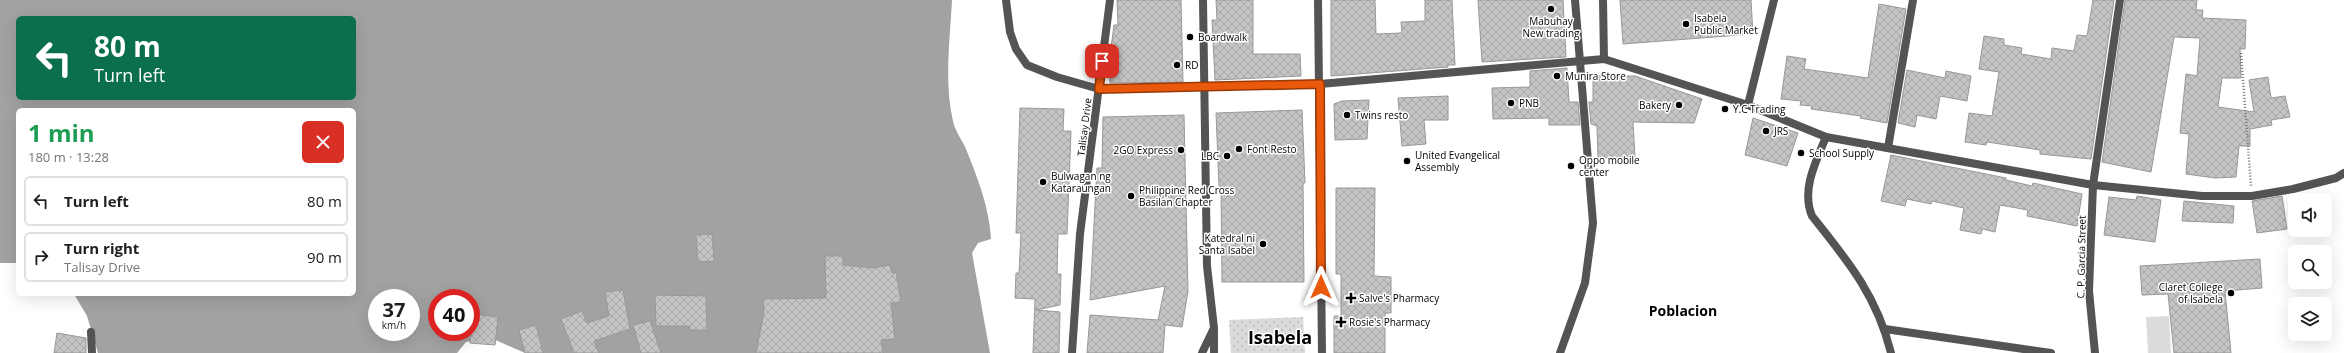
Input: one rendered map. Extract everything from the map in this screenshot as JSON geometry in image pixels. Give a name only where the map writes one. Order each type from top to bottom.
[{"type":"street","points":[[1006,0],[1010,32],[1016,49],[1027,65],[1057,77],[1099,89],[1320,84],[1604,60],[1748,105],[1826,137],[2094,185],[2202,196],[2252,196],[2294,189],[2336,178],[2344,173]]},
{"type":"street","name":"Talisay Drive","points":[[1072,353],[1080,234],[1110,0]]},
{"type":"street","points":[[1203,0],[1207,266],[1214,328],[1214,353]]},
{"type":"street","points":[[1318,0],[1322,353]]},
{"type":"street","points":[[1560,353],[1585,283],[1592,223],[1575,0]]},
{"type":"street","points":[[1603,0],[1604,60]]},
{"type":"street","points":[[1748,105],[1774,0]]},
{"type":"street","points":[[1888,148],[1913,0]]},
{"type":"street","name":"C. P. Garcia Street","points":[[2095,353],[2089,291],[2094,185],[2120,0]]},
{"type":"street","points":[[1826,137],[1813,171],[1808,206],[1812,216],[1864,284],[1885,329],[1891,353]]},
{"type":"street","points":[[1202,353],[1214,328]]},
{"type":"street","points":[[1885,329],[2051,353]]},
{"type":"street","points":[[91,332],[92,353]]},
{"type":"path","points":[[2241,53],[2252,196]]},
{"type":"shaded area","points":[[0,0],[952,0],[948,61],[950,106],[955,128],[966,149],[979,182],[990,227],[991,239],[978,243],[972,253],[990,353],[525,353],[491,338],[480,340],[480,289],[428,289],[428,341],[472,341],[466,342],[457,353],[98,353],[87,316],[75,296],[356,296],[356,108],[16,108],[16,263],[0,263]]},
{"type":"shaded area","points":[[2169,316],[2171,353],[2148,353],[2146,317]]},
{"type":"shaded area","points":[[1303,317],[1305,353],[1231,353],[1229,320]]},
{"type":"building","points":[[1117,0],[1181,0],[1183,82],[1110,83],[1109,63],[1114,25],[1118,25]]},
{"type":"building","points":[[1216,0],[1253,0],[1253,54],[1300,54],[1301,76],[1215,80],[1212,20],[1217,20]]},
{"type":"building","points":[[1331,0],[1375,0],[1376,34],[1402,33],[1401,22],[1425,21],[1425,0],[1452,0],[1455,65],[1448,65],[1448,67],[1331,76]]},
{"type":"building","points":[[1478,0],[1563,0],[1566,57],[1482,62]]},
{"type":"building","points":[[1620,0],[1751,0],[1753,34],[1623,44]]},
{"type":"building","points":[[2093,0],[2114,0],[2091,159],[2040,154],[2040,150],[1987,142],[1986,145],[1965,142],[1969,113],[1992,116],[1999,72],[1979,69],[1984,36],[2004,39],[2004,45],[2022,48],[2021,54],[2051,59],[2052,48],[2074,51],[2077,35],[2087,36]]},
{"type":"building","points":[[2125,0],[2197,0],[2196,10],[2203,10],[2202,18],[2246,20],[2245,49],[2240,49],[2241,78],[2222,78],[2218,107],[2254,112],[2249,80],[2268,77],[2271,98],[2285,96],[2290,117],[2271,120],[2272,125],[2250,129],[2250,146],[2239,146],[2236,177],[2215,178],[2186,174],[2189,134],[2180,133],[2186,74],[2197,76],[2200,38],[2174,37],[2151,172],[2102,162]]},
{"type":"building","points":[[1879,4],[1906,9],[1887,123],[1860,118],[1861,116],[1811,109],[1812,106],[1800,105],[1801,101],[1781,99],[1787,56],[1806,59],[1804,69],[1868,78]]},
{"type":"building","points":[[1567,68],[1569,102],[1578,102],[1580,125],[1549,125],[1549,118],[1493,119],[1492,88],[1530,87],[1530,71]]},
{"type":"building","points":[[1907,70],[1945,78],[1946,71],[1971,76],[1967,101],[1940,96],[1936,119],[1917,115],[1915,127],[1898,123]]},
{"type":"building","points":[[1593,76],[1635,76],[1702,99],[1694,123],[1633,122],[1635,157],[1598,158],[1597,126],[1591,124],[1589,102],[1593,102]]},
{"type":"building","points":[[1448,96],[1448,120],[1424,120],[1426,144],[1402,146],[1398,98]]},
{"type":"building","points":[[1369,100],[1367,139],[1335,140],[1334,104],[1342,101]]},
{"type":"building","name":"Bulwagan ng Kataraungan","points":[[1020,108],[1064,109],[1063,131],[1071,131],[1067,234],[1058,234],[1057,274],[1061,274],[1060,305],[1036,310],[1060,312],[1059,353],[1033,353],[1035,299],[1015,298],[1016,273],[1019,273],[1021,233],[1016,233]]},
{"type":"building","points":[[1302,110],[1305,183],[1303,183],[1304,282],[1222,282],[1221,186],[1219,186],[1216,113]]},
{"type":"building","points":[[1184,115],[1188,291],[1182,327],[1165,325],[1163,353],[1087,353],[1090,315],[1158,320],[1165,286],[1090,300],[1097,168],[1102,168],[1103,117]]},
{"type":"building","points":[[1753,118],[1798,133],[1787,166],[1745,155]]},
{"type":"building","points":[[1891,155],[2006,178],[2006,180],[2032,186],[2033,183],[2082,194],[2077,226],[2027,216],[2028,210],[2000,205],[1995,232],[1982,229],[1981,234],[1960,230],[1964,208],[1932,201],[1931,204],[1907,199],[1905,206],[1881,201]]},
{"type":"building","points":[[1336,188],[1375,188],[1374,276],[1391,277],[1391,313],[1385,313],[1385,353],[1334,353],[1334,316],[1341,316],[1341,274],[1336,274]]},
{"type":"building","points":[[2137,196],[2161,200],[2155,242],[2104,235],[2109,197],[2136,200]]},
{"type":"building","points":[[2282,196],[2287,229],[2257,233],[2252,201]]},
{"type":"building","points":[[2184,201],[2234,206],[2233,223],[2182,221]]},
{"type":"building","points":[[712,234],[714,261],[698,262],[696,235]]},
{"type":"building","points":[[825,256],[843,256],[843,265],[873,268],[890,265],[892,273],[896,272],[901,302],[891,303],[895,339],[881,340],[883,353],[756,353],[764,312],[763,299],[826,298]]},
{"type":"building","points":[[2260,259],[2262,288],[2225,291],[2231,353],[2174,353],[2168,294],[2142,295],[2140,266]]},
{"type":"building","points":[[623,290],[630,329],[594,341],[599,353],[574,353],[561,319],[582,311],[587,323],[609,316],[605,292]]},
{"type":"building","points":[[655,295],[706,296],[707,330],[690,330],[690,326],[656,326]]},
{"type":"building","points":[[480,315],[498,317],[495,345],[470,343],[470,341],[480,341]]},
{"type":"building","points":[[650,321],[661,353],[641,353],[633,325]]},
{"type":"building","points":[[536,325],[543,353],[525,353],[519,330]]},
{"type":"building","points":[[57,333],[86,338],[86,353],[54,353]]},
{"type":"place","name":"Mabuhay New trading","points":[[1551,9]]},
{"type":"place","name":"Isabela Public Market","points":[[1686,24]]},
{"type":"place","name":"Boardwalk","points":[[1190,37]]},
{"type":"place","name":"RD","points":[[1177,65]]},
{"type":"place","name":"Munira Store","points":[[1557,76]]},
{"type":"place","name":"PNB","points":[[1511,103]]},
{"type":"place","name":"Bakery","points":[[1679,105]]},
{"type":"place","name":"Y.C Trading","points":[[1725,109]]},
{"type":"place","name":"Twins resto","points":[[1347,115]]},
{"type":"place","name":"JRS","points":[[1766,131]]},
{"type":"place","name":"Font Resto","points":[[1239,149]]},
{"type":"place","name":"2GO Express","points":[[1181,150]]},
{"type":"place","name":"School Supply","points":[[1801,153]]},
{"type":"place","name":"LBC","points":[[1227,156]]},
{"type":"place","name":"United Evangelical Assembly","points":[[1407,161]]},
{"type":"place","name":"Oppo mobile center","points":[[1571,166]]},
{"type":"place","name":"Bulwagan ng Kataraungan","points":[[1043,182]]},
{"type":"place","name":"Philippine Red Cross Basilan Chapter","points":[[1131,196]]},
{"type":"place","name":"Katedral ni Santa Isabel","points":[[1263,244]]},
{"type":"place","name":"Claret College of Isabela","points":[[2231,293]]},
{"type":"place","name":"Salve's Pharmacy","points":[[1351,298]]},
{"type":"place","name":"Rosie's Pharmacy","points":[[1341,322]]},
{"type":"district","name":"Poblacion","points":[[1683,311]]},
{"type":"district","name":"Isabela","points":[[1280,338]]},
{"type":"route","points":[[1102,61],[1099,89],[1320,84],[1321,287]]}]
